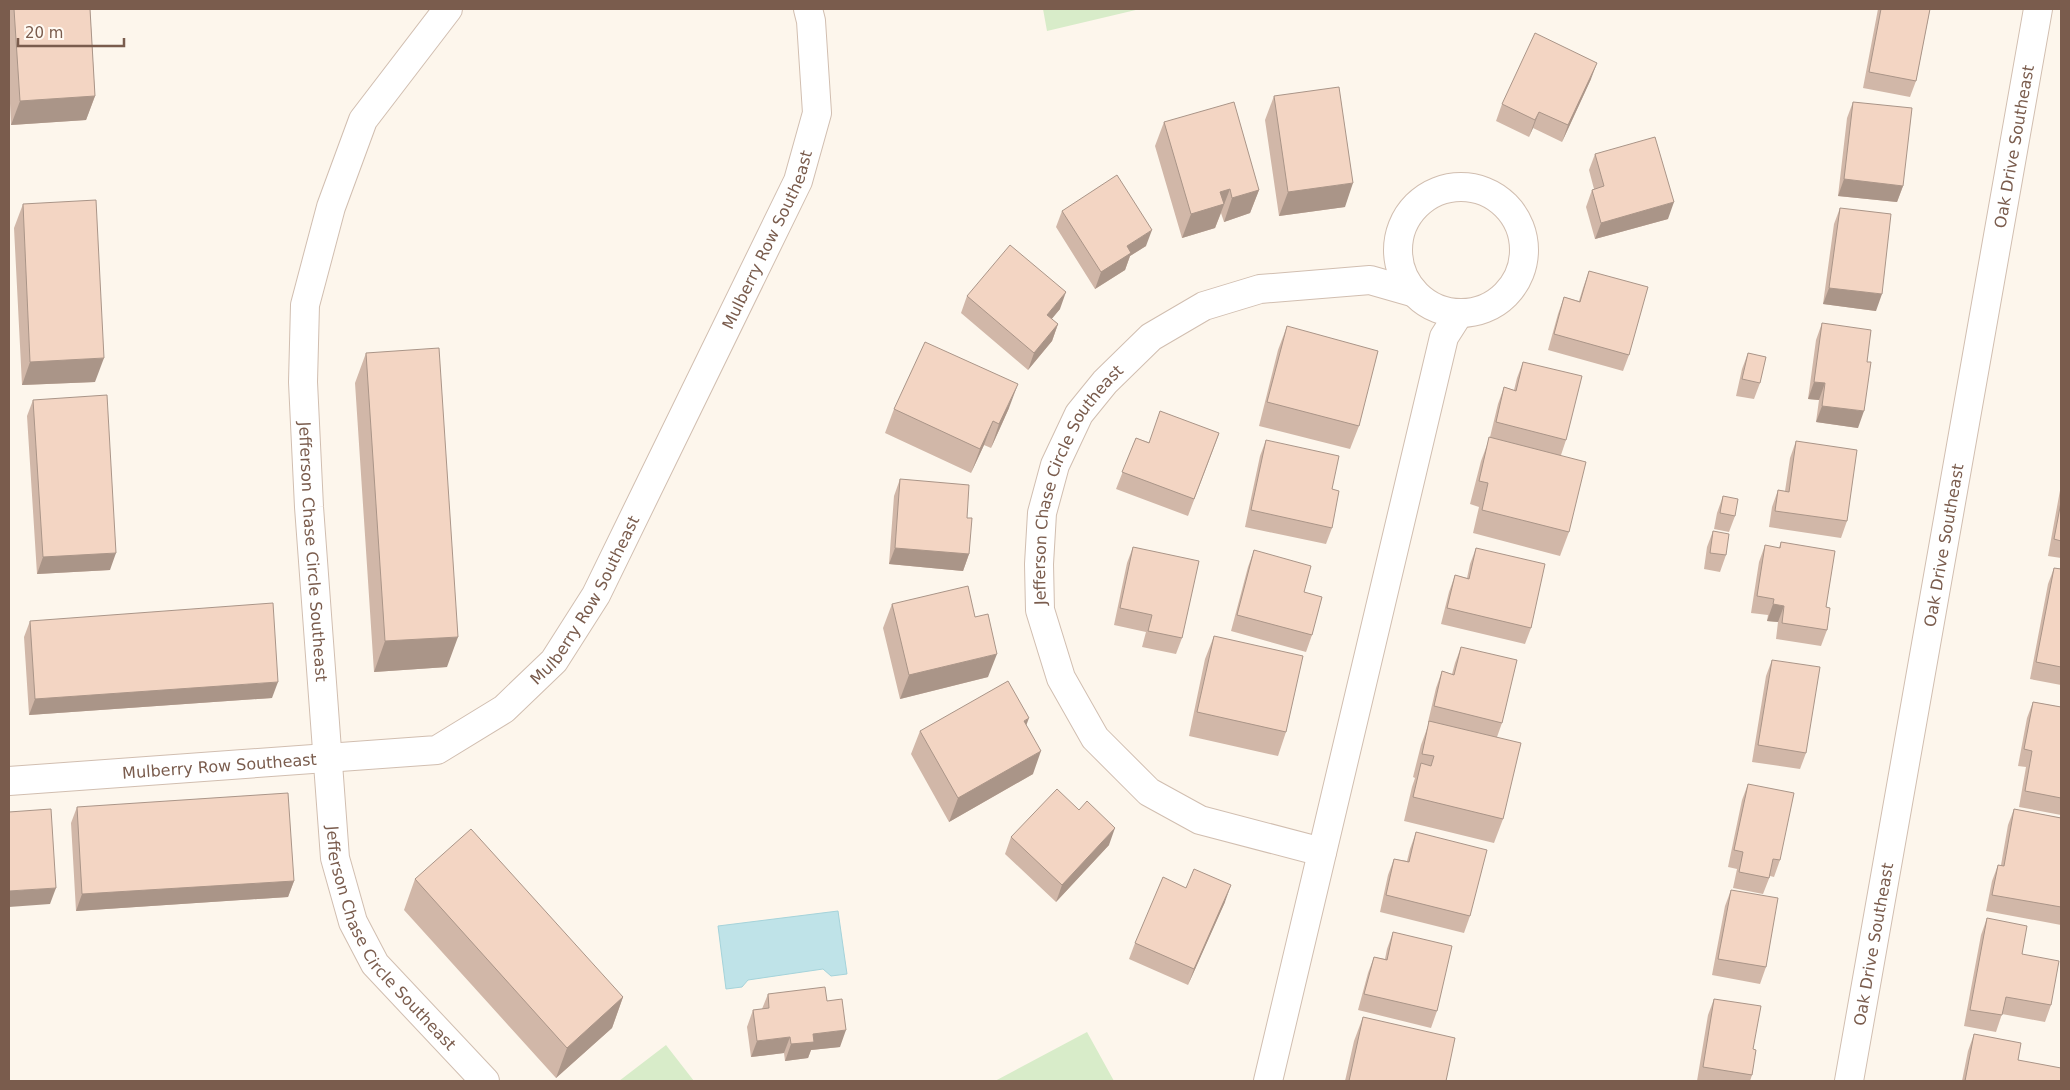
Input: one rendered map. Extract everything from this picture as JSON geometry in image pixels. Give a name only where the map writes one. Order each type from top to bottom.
[{"type":"street","name":"Jefferson Chase Circle Southeast","points":[[448,9],[363,120],[331,207],[305,305],[303,382],[309,507],[336,858],[353,922],[375,964],[485,1081]]},
{"type":"street","name":"Mulberry Row Southeast","points":[[9,781],[437,750],[504,709],[554,661],[596,595],[798,181],[817,113],[811,21],[808,9]]},
{"type":"street","name":"Oak Drive Southeast","points":[[1850,1081],[2038,9]]},
{"type":"street","name":"Jefferson Chase Circle Southeast","points":[[1465,187],[1485,191],[1509,209],[1521,229],[1525,252],[1518,280],[1499,302],[1458,315],[1428,306],[1412,292],[1404,280],[1397,250],[1403,223],[1418,203],[1441,190],[1465,187]]},
{"type":"street","name":"Jefferson Chase Circle Southeast","points":[[1322,852],[1200,820],[1149,792],[1095,738],[1061,678],[1040,610],[1039,564],[1042,513],[1056,465],[1078,414],[1105,382],[1151,337],[1204,306],[1260,289],[1370,280],[1412,292]]},
{"type":"street","points":[[1268,1081],[1444,336],[1458,315]]},
{"type":"green space","points":[[1043,9],[1140,9],[1047,31]]},
{"type":"green space","points":[[1087,1032],[1114,1081],[995,1081]]},
{"type":"green space","points":[[666,1045],[694,1081],[619,1081]]},
{"type":"water","points":[[838,911],[847,974],[831,976],[823,969],[748,980],[742,987],[726,989],[718,926]]},
{"type":"building","points":[[14,9],[90,9],[95,96],[20,101]]},
{"type":"building","points":[[1881,9],[1930,9],[1916,81],[1869,72]]},
{"type":"building","points":[[1535,33],[1597,63],[1568,125],[1539,112],[1535,120],[1502,104]]},
{"type":"building","points":[[1339,87],[1353,183],[1288,192],[1274,96]]},
{"type":"building","points":[[1234,102],[1259,190],[1232,198],[1230,189],[1220,192],[1224,204],[1191,214],[1164,122]]},
{"type":"building","points":[[1853,102],[1912,108],[1903,186],[1844,179]]},
{"type":"building","points":[[1655,137],[1674,202],[1601,223],[1592,190],[1604,186],[1595,154]]},
{"type":"building","points":[[1117,175],[1152,230],[1127,246],[1131,253],[1101,272],[1062,211]]},
{"type":"building","points":[[96,200],[104,358],[30,362],[23,204]]},
{"type":"building","points":[[1840,208],[1891,214],[1882,294],[1829,288]]},
{"type":"building","points":[[1010,245],[1066,292],[1047,315],[1058,324],[1034,353],[967,296]]},
{"type":"building","points":[[1589,271],[1648,287],[1629,355],[1554,334],[1564,297],[1580,302]]},
{"type":"building","points":[[1822,323],[1871,330],[1867,362],[1871,362],[1864,411],[1822,406],[1825,383],[1814,382]]},
{"type":"building","points":[[1287,326],[1378,351],[1359,426],[1267,402]]},
{"type":"building","points":[[925,342],[1018,384],[999,424],[993,421],[980,449],[894,409]]},
{"type":"building","points":[[439,348],[458,637],[385,641],[366,353]]},
{"type":"building","points":[[1748,353],[1766,357],[1760,383],[1742,379]]},
{"type":"building","points":[[1523,362],[1582,376],[1566,440],[1496,422],[1504,387],[1516,391]]},
{"type":"building","points":[[107,395],[116,553],[43,557],[33,400]]},
{"type":"building","points":[[1160,411],[1219,433],[1194,499],[1122,472],[1136,438],[1149,443]]},
{"type":"building","points":[[1489,437],[1586,462],[1569,532],[1482,510],[1488,483],[1479,481]]},
{"type":"building","points":[[1266,440],[1339,456],[1332,489],[1339,491],[1332,528],[1251,510]]},
{"type":"building","points":[[1796,441],[1857,450],[1847,521],[1775,511],[1778,490],[1789,492]]},
{"type":"building","points":[[900,479],[969,485],[967,518],[972,518],[969,554],[895,548]]},
{"type":"building","points":[[1723,496],[1738,499],[1735,516],[1720,513]]},
{"type":"building","points":[[2061,502],[2061,541],[2054,539]]},
{"type":"building","points":[[1713,531],[1729,534],[1726,555],[1710,553]]},
{"type":"building","points":[[1781,542],[1835,551],[1826,607],[1830,608],[1827,630],[1782,623],[1784,606],[1773,604],[1774,599],[1757,596],[1765,545],[1780,548]]},
{"type":"building","points":[[1133,547],[1199,561],[1182,638],[1148,631],[1152,615],[1120,608]]},
{"type":"building","points":[[1476,548],[1545,564],[1531,628],[1447,608],[1455,575],[1469,579]]},
{"type":"building","points":[[1254,550],[1311,566],[1304,592],[1322,597],[1312,635],[1237,615]]},
{"type":"building","points":[[2054,568],[2061,569],[2061,667],[2036,662]]},
{"type":"building","points":[[968,586],[975,617],[988,614],[997,654],[909,675],[892,604]]},
{"type":"building","points":[[273,603],[278,682],[35,699],[30,621]]},
{"type":"building","points":[[1214,636],[1303,656],[1286,732],[1197,712]]},
{"type":"building","points":[[1461,647],[1517,660],[1502,723],[1434,706],[1442,671],[1454,675]]},
{"type":"building","points":[[1772,660],[1820,667],[1806,753],[1758,745]]},
{"type":"building","points":[[1008,681],[1029,718],[1024,721],[1041,751],[958,798],[920,731]]},
{"type":"building","points":[[2033,702],[2061,707],[2061,798],[2025,791],[2032,751],[2024,749]]},
{"type":"building","points":[[1429,721],[1521,743],[1503,819],[1413,797],[1421,763],[1431,766],[1434,756],[1422,754]]},
{"type":"building","points":[[1748,784],[1794,793],[1780,860],[1773,859],[1769,878],[1739,872],[1743,852],[1734,850]]},
{"type":"building","points":[[1057,789],[1079,810],[1087,801],[1115,828],[1062,885],[1011,837]]},
{"type":"building","points":[[288,793],[294,881],[82,894],[77,807]]},
{"type":"building","points":[[51,809],[56,888],[9,891],[9,812]]},
{"type":"building","points":[[2014,809],[2061,818],[2061,907],[1992,895],[1998,865],[2004,866]]},
{"type":"building","points":[[471,829],[623,997],[567,1048],[415,879]]},
{"type":"building","points":[[1416,832],[1487,850],[1470,916],[1386,895],[1394,859],[1409,862]]},
{"type":"building","points":[[1194,869],[1231,885],[1194,969],[1135,943],[1163,877],[1186,888]]},
{"type":"building","points":[[1731,890],[1778,898],[1766,967],[1718,959]]},
{"type":"building","points":[[1987,918],[2027,926],[2022,954],[2059,961],[2051,1005],[2006,997],[2002,1015],[1970,1010]]},
{"type":"building","points":[[1393,932],[1452,946],[1437,1011],[1364,994],[1374,957],[1387,960]]},
{"type":"building","points":[[825,987],[827,1001],[842,999],[846,1030],[813,1034],[814,1042],[791,1044],[790,1037],[757,1041],[753,1010],[769,1008],[768,994]]},
{"type":"building","points":[[1714,999],[1761,1006],[1753,1049],[1756,1050],[1752,1075],[1703,1067]]},
{"type":"building","points":[[1363,1017],[1455,1038],[1446,1081],[1349,1081]]},
{"type":"building","points":[[1974,1034],[2021,1043],[2018,1060],[2061,1068],[2061,1081],[1965,1081]]}]
